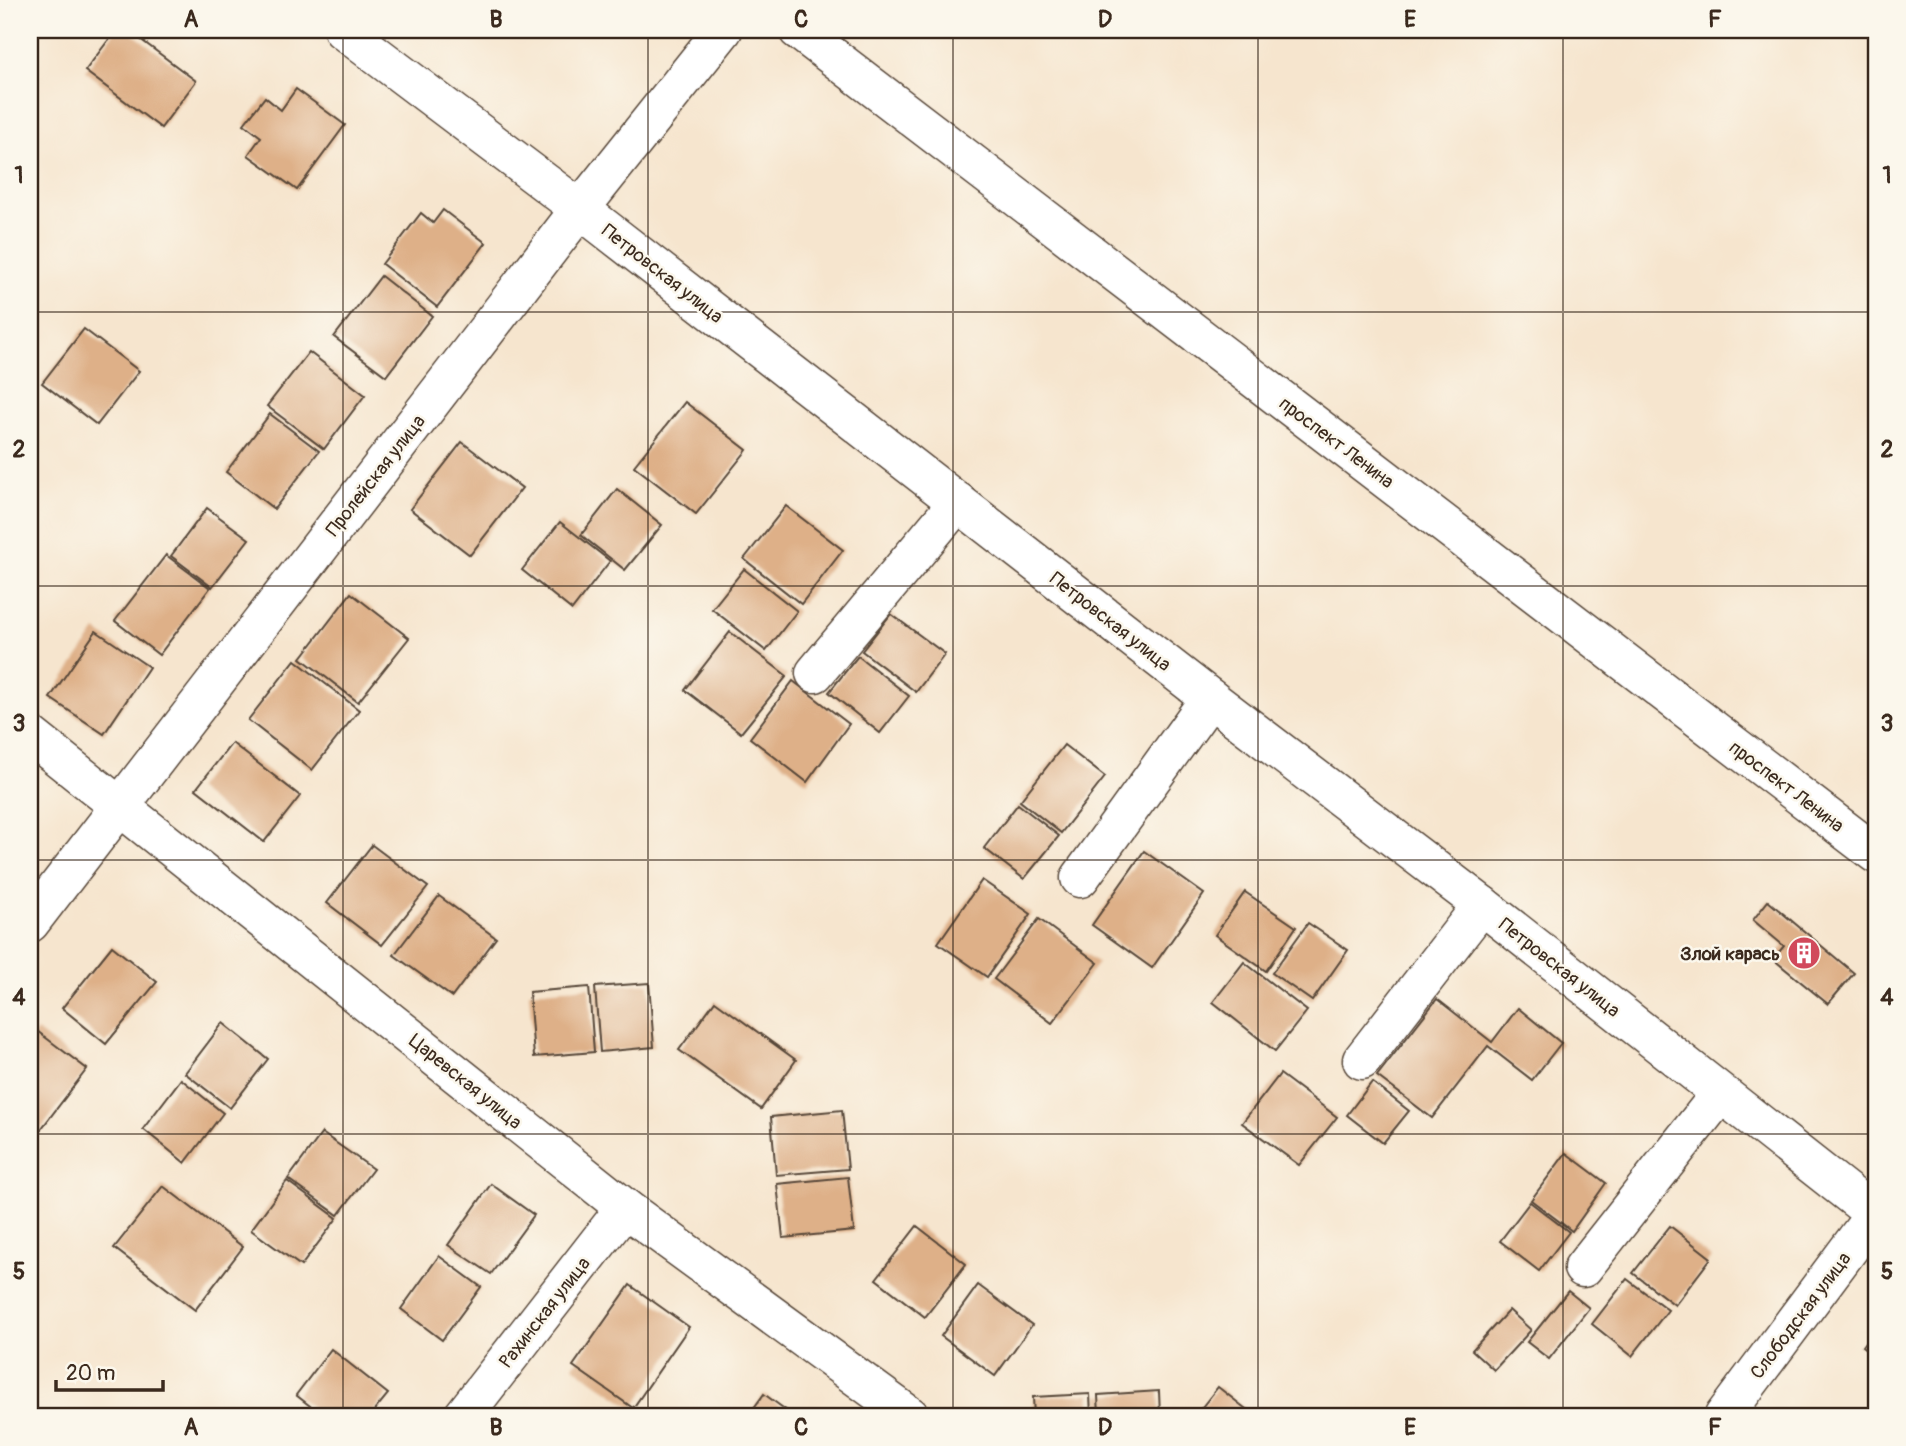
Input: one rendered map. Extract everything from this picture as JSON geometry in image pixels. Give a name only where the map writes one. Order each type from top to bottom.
[{"type":"street","name":"Петровская улица","points":[[343,30],[580,209],[1210,698],[1482,905],[1876,1214]]},
{"type":"street","name":"Пролейская улица","points":[[30,923],[580,209],[723,30]]},
{"type":"street","name":"проспект Ленина","points":[[798,30],[1876,854]]},
{"type":"street","points":[[815,673],[958,502]]},
{"type":"street","points":[[1080,878],[1210,698]]},
{"type":"street","name":"Царевская улица","points":[[30,734],[625,1209],[910,1416]]},
{"type":"street","points":[[1362,1060],[1482,905]]},
{"type":"street","points":[[1583,1268],[1720,1094]]},
{"type":"street","name":"Рахинская улица","points":[[463,1416],[625,1209]]},
{"type":"street","name":"Слободская улица","points":[[1724,1416],[1876,1214]]},
{"type":"building","points":[[116,30],[128,30],[196,81],[161,128],[85,71]]},
{"type":"building","points":[[296,89],[345,125],[297,190],[248,155],[261,137],[244,124],[265,97],[281,110]]},
{"type":"building","points":[[443,210],[486,243],[437,307],[382,264],[421,213],[433,223]]},
{"type":"building","points":[[381,276],[432,316],[386,376],[334,337]]},
{"type":"building","points":[[84,329],[139,371],[97,425],[42,383]]},
{"type":"building","points":[[309,352],[365,395],[324,449],[267,406]]},
{"type":"building","points":[[685,402],[747,450],[696,514],[634,466]]},
{"type":"building","points":[[270,414],[319,451],[274,509],[226,472]]},
{"type":"building","points":[[462,442],[522,488],[470,555],[410,509]]},
{"type":"building","points":[[617,489],[662,525],[625,570],[581,535]]},
{"type":"building","points":[[786,506],[843,550],[801,604],[744,559]]},
{"type":"building","points":[[207,508],[249,539],[212,587],[171,556]]},
{"type":"building","points":[[560,522],[610,561],[572,610],[522,570]]},
{"type":"building","points":[[166,555],[210,588],[159,655],[115,621]]},
{"type":"building","points":[[744,569],[797,611],[766,651],[712,609]]},
{"type":"building","points":[[351,593],[409,638],[358,702],[301,658]]},
{"type":"building","points":[[891,614],[945,654],[916,692],[862,651]]},
{"type":"building","points":[[96,631],[149,667],[104,734],[50,698]]},
{"type":"building","points":[[730,632],[787,676],[741,733],[685,690]]},
{"type":"building","points":[[858,656],[909,696],[880,733],[829,692]]},
{"type":"building","points":[[295,660],[359,710],[312,770],[248,720]]},
{"type":"building","points":[[793,681],[849,724],[807,782],[750,738]]},
{"type":"building","points":[[232,743],[300,796],[264,842],[196,789]]},
{"type":"building","points":[[1064,745],[1105,777],[1061,833],[1020,801]]},
{"type":"building","points":[[1018,804],[1059,836],[1024,879],[984,848]]},
{"type":"building","points":[[372,845],[428,887],[382,945],[327,903]]},
{"type":"building","points":[[1144,851],[1204,894],[1152,968],[1092,925]]},
{"type":"building","points":[[982,880],[1031,914],[987,977],[938,943]]},
{"type":"building","points":[[1245,892],[1296,927],[1266,971],[1215,935]]},
{"type":"building","points":[[439,896],[496,938],[452,997],[394,955]]},
{"type":"building","name":"Злой карась","points":[[1768,901],[1854,973],[1828,1004],[1773,959],[1784,946],[1753,920]]},
{"type":"building","points":[[1039,919],[1098,963],[1052,1023],[994,979]]},
{"type":"building","points":[[1308,923],[1348,950],[1312,1001],[1272,973]]},
{"type":"building","points":[[112,946],[157,982],[106,1044],[62,1008]]},
{"type":"building","points":[[1244,962],[1307,1011],[1275,1051],[1213,1002]]},
{"type":"building","points":[[649,983],[654,1047],[600,1052],[595,987]]},
{"type":"building","points":[[589,987],[594,1052],[534,1057],[529,992]]},
{"type":"building","points":[[1437,999],[1492,1042],[1518,1008],[1561,1043],[1532,1080],[1488,1046],[1432,1118],[1377,1076]]},
{"type":"building","points":[[715,1001],[796,1060],[761,1109],[679,1050]]},
{"type":"building","points":[[223,1023],[268,1059],[230,1108],[185,1073]]},
{"type":"building","points":[[37,1031],[87,1069],[38,1133],[30,1127],[30,1041]]},
{"type":"building","points":[[1280,1074],[1337,1117],[1299,1165],[1242,1123]]},
{"type":"building","points":[[181,1079],[223,1113],[185,1163],[143,1129]]},
{"type":"building","points":[[1372,1082],[1409,1111],[1383,1143],[1347,1115]]},
{"type":"building","points":[[842,1110],[848,1169],[776,1175],[771,1117]]},
{"type":"building","points":[[322,1133],[373,1169],[338,1215],[288,1179]]},
{"type":"building","points":[[1566,1153],[1606,1183],[1572,1231],[1531,1200]]},
{"type":"building","points":[[848,1177],[854,1231],[783,1238],[777,1184]]},
{"type":"building","points":[[287,1181],[337,1218],[301,1266],[251,1230]]},
{"type":"building","points":[[491,1184],[534,1215],[491,1274],[448,1245]]},
{"type":"building","points":[[163,1186],[243,1247],[195,1310],[114,1248]]},
{"type":"building","points":[[1530,1202],[1569,1232],[1539,1271],[1500,1241]]},
{"type":"building","points":[[917,1226],[966,1264],[925,1317],[876,1279]]},
{"type":"building","points":[[1670,1226],[1711,1258],[1675,1305],[1633,1273]]},
{"type":"building","points":[[439,1256],[481,1287],[442,1340],[401,1309]]},
{"type":"building","points":[[1627,1279],[1668,1310],[1632,1356],[1592,1324]]},
{"type":"building","points":[[630,1285],[689,1327],[633,1408],[573,1366]]},
{"type":"building","points":[[978,1285],[1032,1325],[995,1376],[941,1336]]},
{"type":"building","points":[[1568,1291],[1589,1308],[1549,1359],[1527,1342]]},
{"type":"building","points":[[1509,1310],[1531,1330],[1494,1370],[1472,1350]]},
{"type":"building","points":[[1876,1327],[1876,1357],[1862,1346]]},
{"type":"building","points":[[331,1349],[388,1394],[370,1416],[323,1416],[296,1395]]},
{"type":"building","points":[[1218,1387],[1255,1416],[1195,1416]]},
{"type":"building","points":[[1159,1391],[1160,1416],[1099,1416],[1098,1395]]},
{"type":"building","points":[[764,1394],[794,1416],[748,1416]]},
{"type":"building","points":[[1090,1394],[1091,1416],[1034,1416],[1033,1397]]},
{"type":"place","name":"Злой карась","points":[[1804,953]]}]
